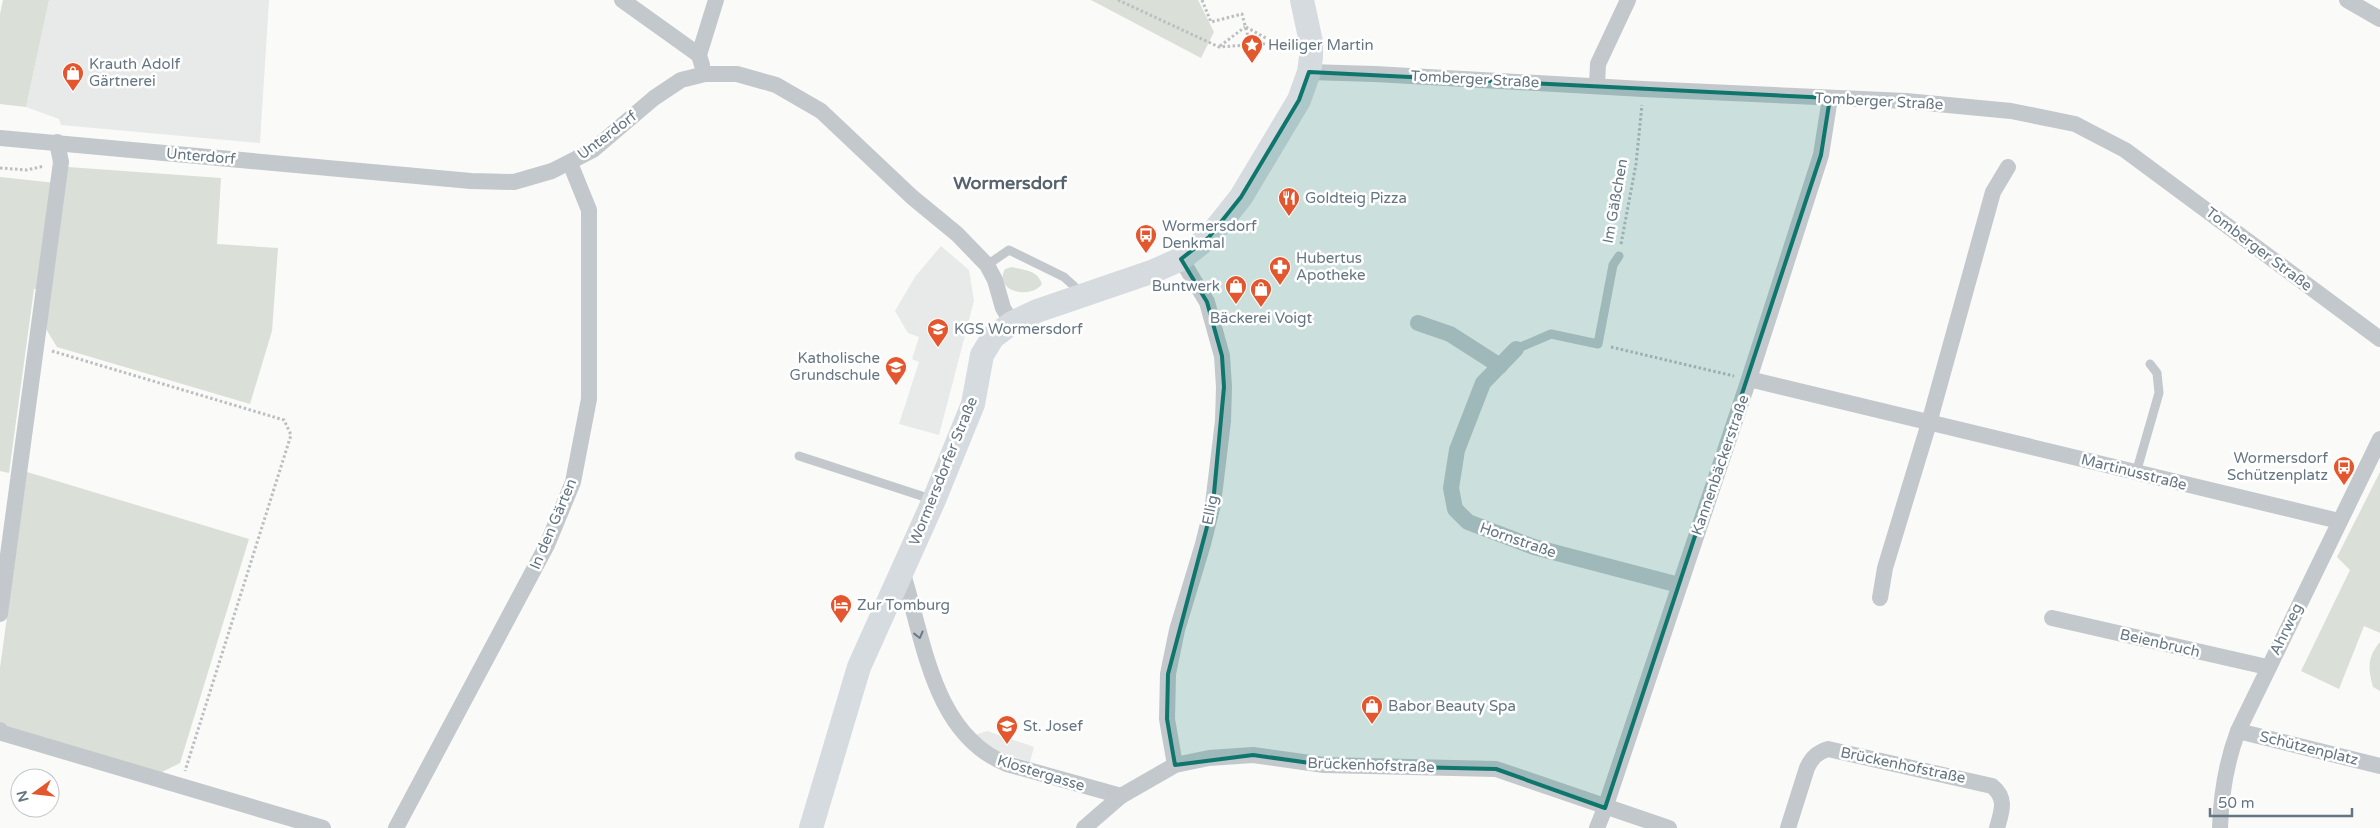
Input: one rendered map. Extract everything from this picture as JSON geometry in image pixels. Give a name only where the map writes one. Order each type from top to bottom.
[{"type":"main road","name":"Wormersdorfer Straße","points":[[811,828],[859,667],[934,500],[973,404],[982,355],[993,337],[1012,323],[1036,311],[1129,281],[1181,259],[1209,237],[1241,198],[1299,100],[1309,72],[1311,42],[1302,0]]},
{"type":"street","points":[[622,0],[699,55]]},
{"type":"street","points":[[704,74],[699,55],[716,0]]},
{"type":"street","points":[[1597,85],[1598,64],[1628,0]]},
{"type":"street","points":[[2347,0],[2380,19]]},
{"type":"street","name":"Tomberger Straße","points":[[1309,72],[1906,101],[2012,111],[2074,124],[2125,150],[2380,339]]},
{"type":"street","name":"Unterdorf","points":[[0,138],[471,181],[514,182],[552,171],[593,150],[654,98],[682,80],[704,74],[737,74],[776,85],[821,111],[912,197],[957,234],[987,265],[995,280],[1003,308],[1012,323]]},
{"type":"street","name":"Kannenbäckerstraße","points":[[1597,828],[1749,379],[1821,155],[1830,98]]},
{"type":"street","points":[[0,614],[61,162],[58,142]]},
{"type":"street","name":"In den Gärten","points":[[396,828],[547,545],[573,482],[589,399],[589,210],[570,162]]},
{"type":"street","points":[[1880,598],[1885,568],[1929,423],[1993,192],[2008,167]]},
{"type":"street","name":"Ellig","points":[[1175,765],[1167,719],[1168,674],[1177,630],[1213,504],[1223,421],[1224,387],[1222,356],[1207,302],[1181,259]]},
{"type":"street","points":[[1418,323],[1450,334],[1500,366]]},
{"type":"street","name":"Hornstraße","points":[[1516,348],[1483,383],[1456,450],[1451,488],[1455,508],[1468,522],[1534,547],[1679,586]]},
{"type":"street","name":"Martinusstraße","points":[[1749,379],[2338,521]]},
{"type":"street","name":"Ahrweg","points":[[2220,828],[2220,799],[2228,759],[2238,731],[2338,521],[2380,439]]},
{"type":"street","name":"Klostergasse","points":[[902,571],[932,678],[955,721],[976,746],[991,757],[1007,764],[1121,796]]},
{"type":"street","name":"Beienbruch","points":[[2052,618],[2267,667]]},
{"type":"street","points":[[0,730],[2,733],[323,828]]},
{"type":"street","name":"Schützenplatz","points":[[2238,731],[2380,766]]},
{"type":"street","name":"Brückenhofstraße","points":[[1788,828],[1812,758],[1819,752],[1828,749],[1992,786],[2000,792],[2003,801],[1997,828]]},
{"type":"street","name":"Brückenhofstraße","points":[[1084,828],[1121,796],[1175,765],[1209,758],[1253,755],[1324,765],[1496,769],[1605,808],[1669,828]]},
{"type":"lane","points":[[987,265],[1008,250],[1064,277],[1075,287]]},
{"type":"lane","name":"Im Gäßchen","points":[[1598,344],[1613,265],[1619,256]]},
{"type":"lane","name":"Hornstraße","points":[[1516,348],[1551,334],[1598,344]]},
{"type":"lane","points":[[2136,473],[2159,393],[2157,373],[2150,364]]},
{"type":"lane","points":[[799,456],[934,500]]},
{"type":"path","points":[[1118,0],[1219,47],[1311,42]]},
{"type":"path","points":[[1202,0],[1211,22],[1242,14],[1250,44]]},
{"type":"path","points":[[1219,47],[1245,27]]},
{"type":"path","points":[[1245,27],[1274,43]]},
{"type":"path","name":"Im Gäßchen","points":[[1619,256],[1636,164],[1643,89]]},
{"type":"path","points":[[0,168],[27,170],[61,162]]},
{"type":"path","points":[[1598,344],[1749,379]]},
{"type":"path","points":[[37,346],[284,420],[291,435],[180,786]]},
{"type":"highlighted area","points":[[1309,72],[1830,98],[1821,155],[1605,808],[1496,769],[1324,765],[1253,755],[1175,765],[1167,719],[1168,674],[1213,504],[1224,387],[1222,356],[1207,302],[1181,259],[1209,237],[1241,197],[1299,100]]},
{"type":"shaded area","points":[[3,0],[49,0],[26,107],[0,104],[0,14]]},
{"type":"shaded area","points":[[49,0],[269,0],[260,143],[61,125],[59,119],[26,107]]},
{"type":"shaded area","points":[[1091,0],[1198,0],[1214,32],[1201,58]]},
{"type":"shaded area","points":[[68,167],[221,178],[217,244],[278,248],[272,331],[250,404],[57,347],[46,329],[51,289],[34,289],[9,473],[0,471],[0,177],[65,184]]},
{"type":"shaded area","name":"KGS Wormersdorf","points":[[941,246],[969,270],[974,301],[939,435],[899,424],[919,362],[912,359],[919,337],[908,333],[895,311],[915,277]]},
{"type":"shaded area","points":[[1012,267],[1034,273],[1042,284],[1037,289],[1023,292],[1009,288],[1004,284],[1003,277],[1005,269]]},
{"type":"shaded area","points":[[27,472],[249,539],[180,763],[158,774],[10,730],[0,722],[0,668]]},
{"type":"shaded area","points":[[2380,472],[2380,633],[2364,626],[2339,689],[2301,671],[2350,570],[2337,557]]},
{"type":"shaded area","points":[[2380,642],[2380,691],[2373,687],[2370,663],[2373,653]]},
{"type":"shaded area","name":"St. Josef","points":[[987,731],[1034,747],[1030,762],[996,751],[975,735]]},
{"type":"place","name":"Heiliger Martin","points":[[1252,64]]},
{"type":"place","name":"Krauth Adolf Gärtnerei","points":[[73,92]]},
{"type":"place","name":"Goldteig Pizza","points":[[1289,217]]},
{"type":"place","name":"Wormersdorf Denkmal","points":[[1146,254]]},
{"type":"place","name":"Hubertus Apotheke","points":[[1280,286]]},
{"type":"place","name":"Buntwerk","points":[[1236,305]]},
{"type":"place","name":"Bäckerei Voigt","points":[[1261,308]]},
{"type":"place","name":"KGS Wormersdorf","points":[[938,348]]},
{"type":"place","name":"Katholische Grundschule","points":[[896,386]]},
{"type":"place","name":"Wormersdorf Schützenplatz","points":[[2344,486]]},
{"type":"place","name":"Zur Tomburg","points":[[841,624]]},
{"type":"place","name":"Babor Beauty Spa","points":[[1372,725]]},
{"type":"place","name":"St. Josef","points":[[1007,745]]},
{"type":"district","name":"Wormersdorf","points":[[1010,183]]}]
